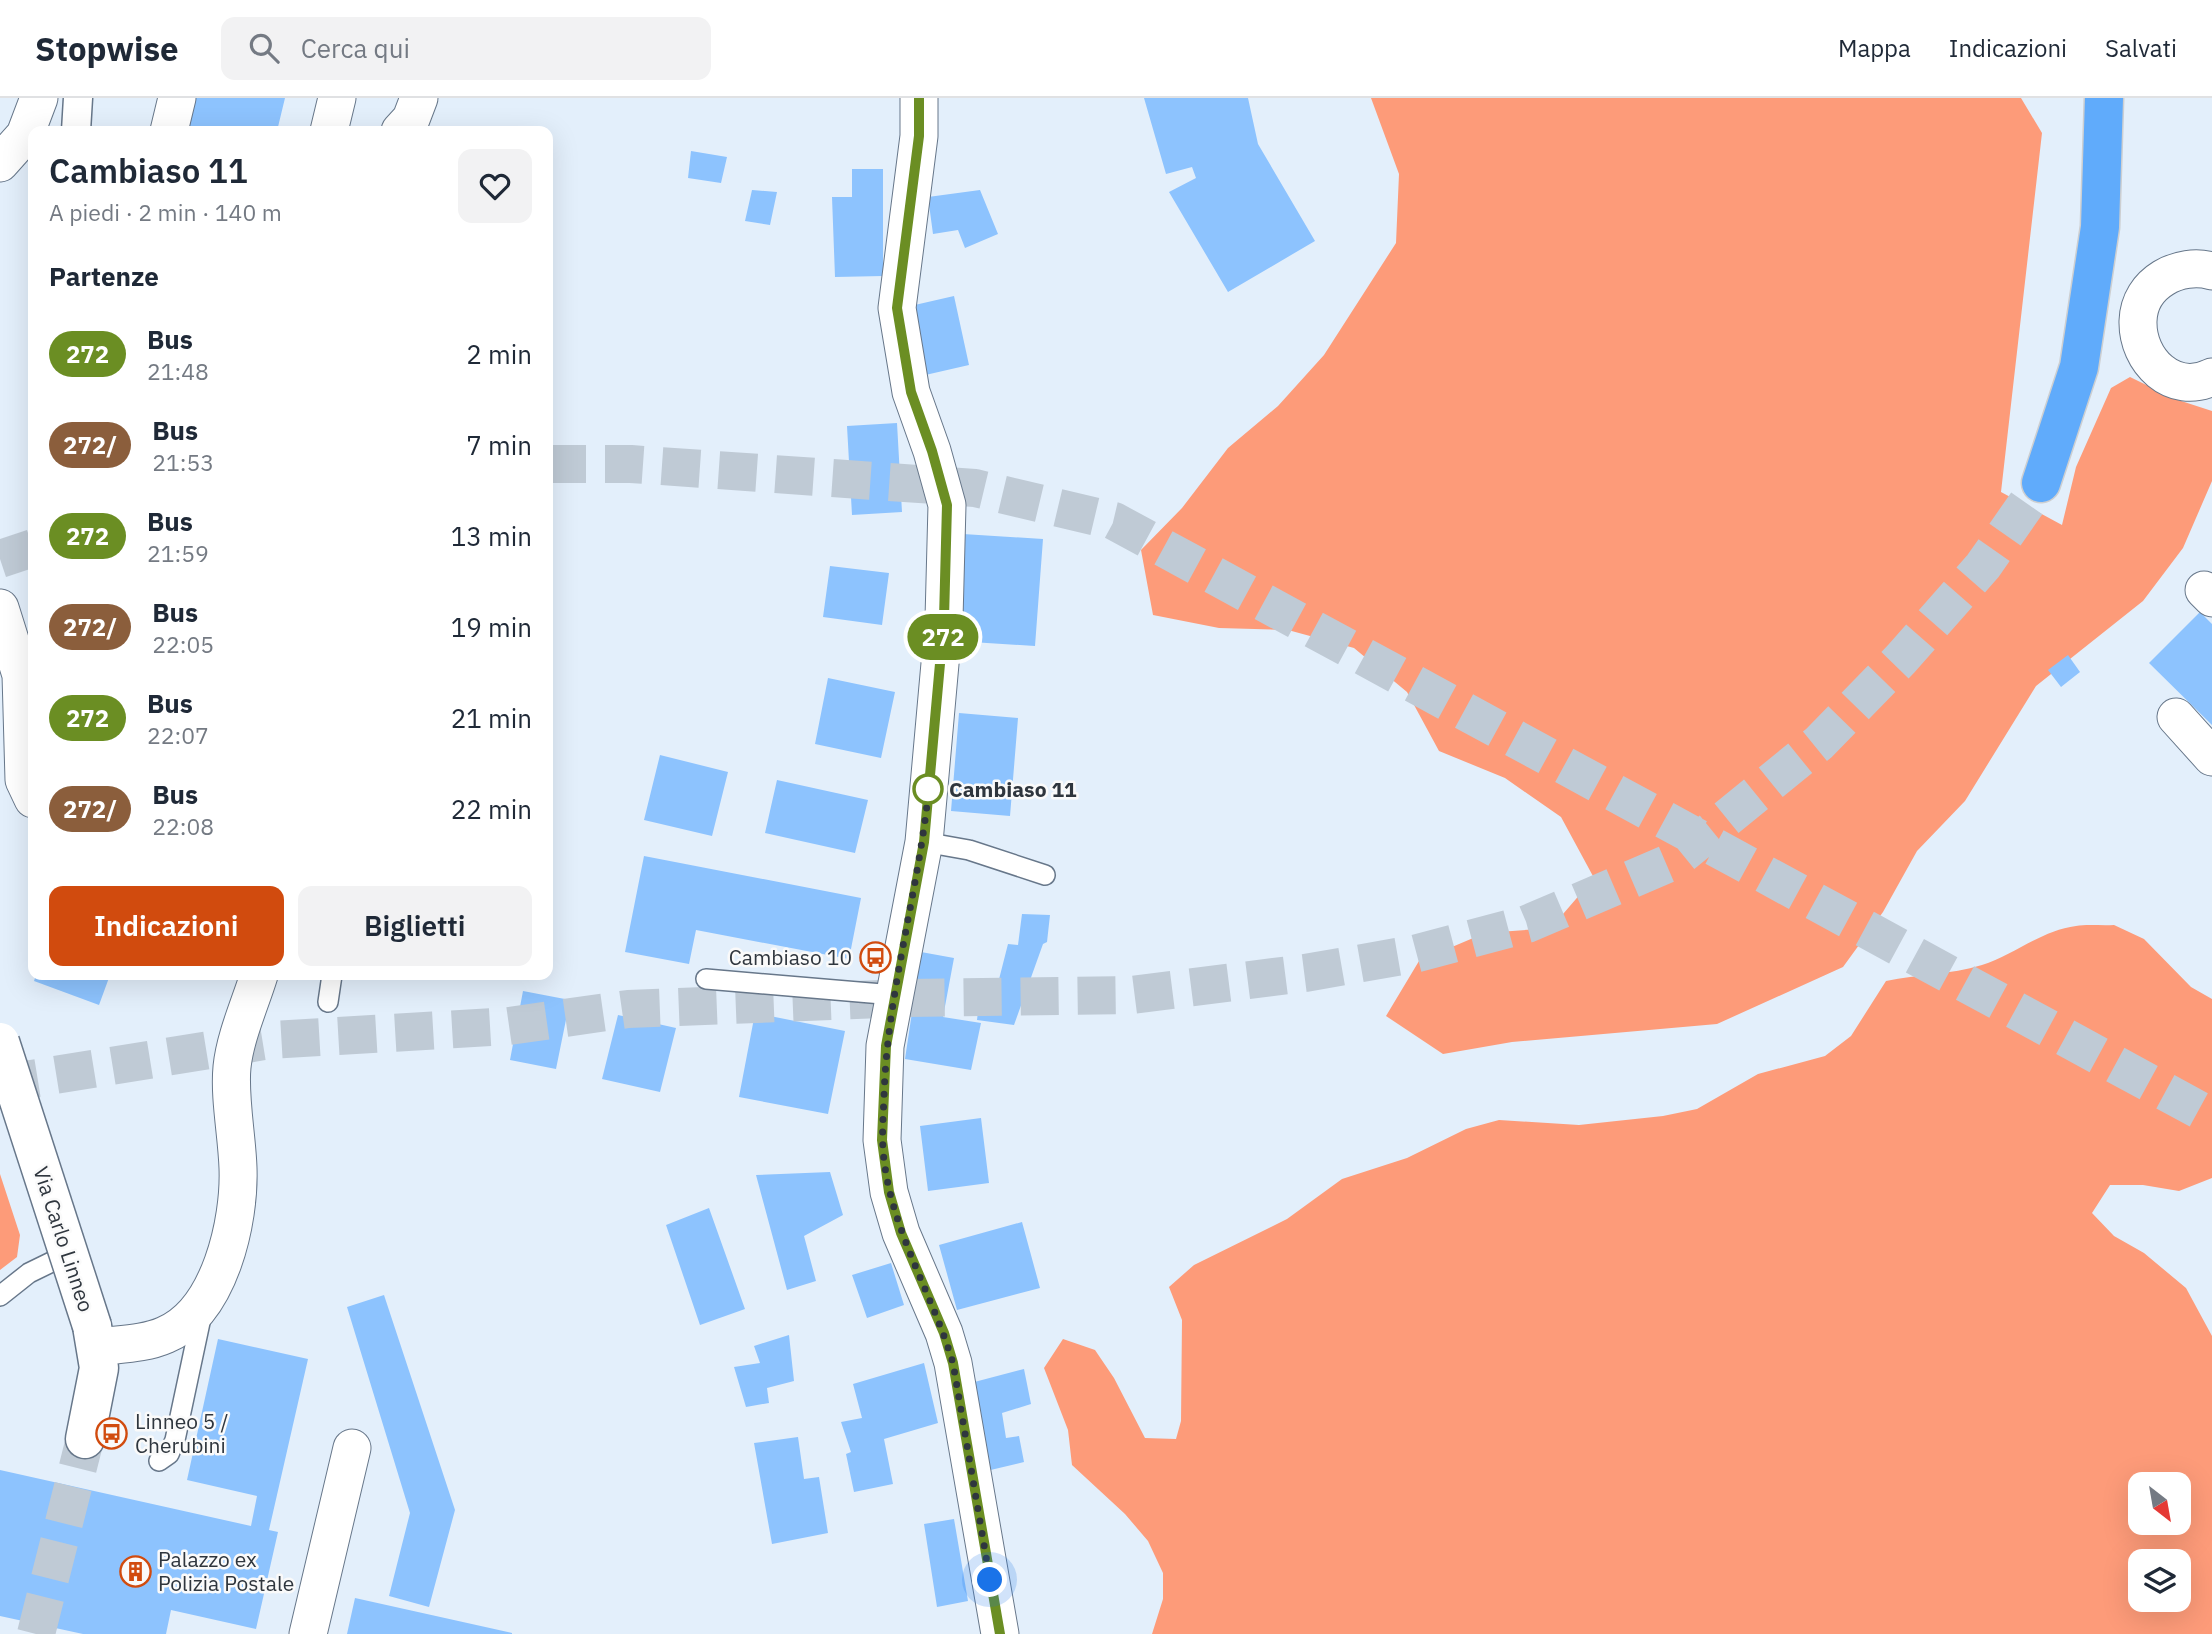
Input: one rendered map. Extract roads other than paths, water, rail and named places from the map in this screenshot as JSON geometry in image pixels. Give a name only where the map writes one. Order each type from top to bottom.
[{"type":"highway","points":[[2041,483],[2081,355],[2100,227],[2104,98]]},
{"type":"street","points":[[28,126],[38,98]]},
{"type":"street","points":[[76,126],[78,98]]},
{"type":"street","points":[[170,126],[177,98]]},
{"type":"street","points":[[331,126],[337,98]]},
{"type":"street","points":[[405,126],[411,119],[419,98]]},
{"type":"street","points":[[919,98],[919,136],[897,308],[911,392],[947,505],[944,619],[924,842],[886,1046],[882,1140],[884,1165],[901,1233],[944,1333],[953,1363],[1000,1634]]},
{"type":"street","points":[[0,163],[25,135],[28,126]]},
{"type":"street","points":[[2212,271],[2176,269],[2166,276],[2144,301],[2138,321],[2146,352],[2164,376],[2193,384],[2212,377]]},
{"type":"street","points":[[0,608],[20,675],[24,780],[28,788]]},
{"type":"street","points":[[2176,717],[2212,757]]},
{"type":"street","points":[[95,1337],[166,1335],[190,1319],[204,1304],[228,1240],[237,1199],[232,1064],[257,980]]},
{"type":"street","name":"Via Carlo Linneo","points":[[0,1042],[95,1337],[99,1367],[85,1439]]},
{"type":"street","points":[[308,1634],[352,1448]]},
{"type":"lane","points":[[924,842],[969,850],[1045,875]]},
{"type":"lane","points":[[706,979],[894,995]]},
{"type":"lane","points":[[328,1002],[331,980]]},
{"type":"lane","points":[[0,1296],[29,1273],[70,1253]]},
{"type":"lane","points":[[159,1461],[169,1454],[175,1440],[204,1304]]},
{"type":"tunnel","points":[[553,464],[631,464],[975,488],[1114,521],[2212,1117]]},
{"type":"tunnel","points":[[0,1084],[271,1040],[509,1026],[628,1009],[906,998],[1131,995],[1305,973],[1414,954],[1527,924],[1674,861],[1819,743],[1901,659],[1983,566],[2041,483]]},
{"type":"tunnel","points":[[0,559],[28,550]]},
{"type":"tunnel","points":[[36,1634],[85,1439]]},
{"type":"place","name":"Cambiaso 11","points":[[928,789]]},
{"type":"place","name":"Cambiaso 10","points":[[875,957]]},
{"type":"place","name":"Linneo 5 / Cherubini","points":[[112,1433]]},
{"type":"place","name":"Palazzo ex Polizia Postale","points":[[135,1571]]}]
